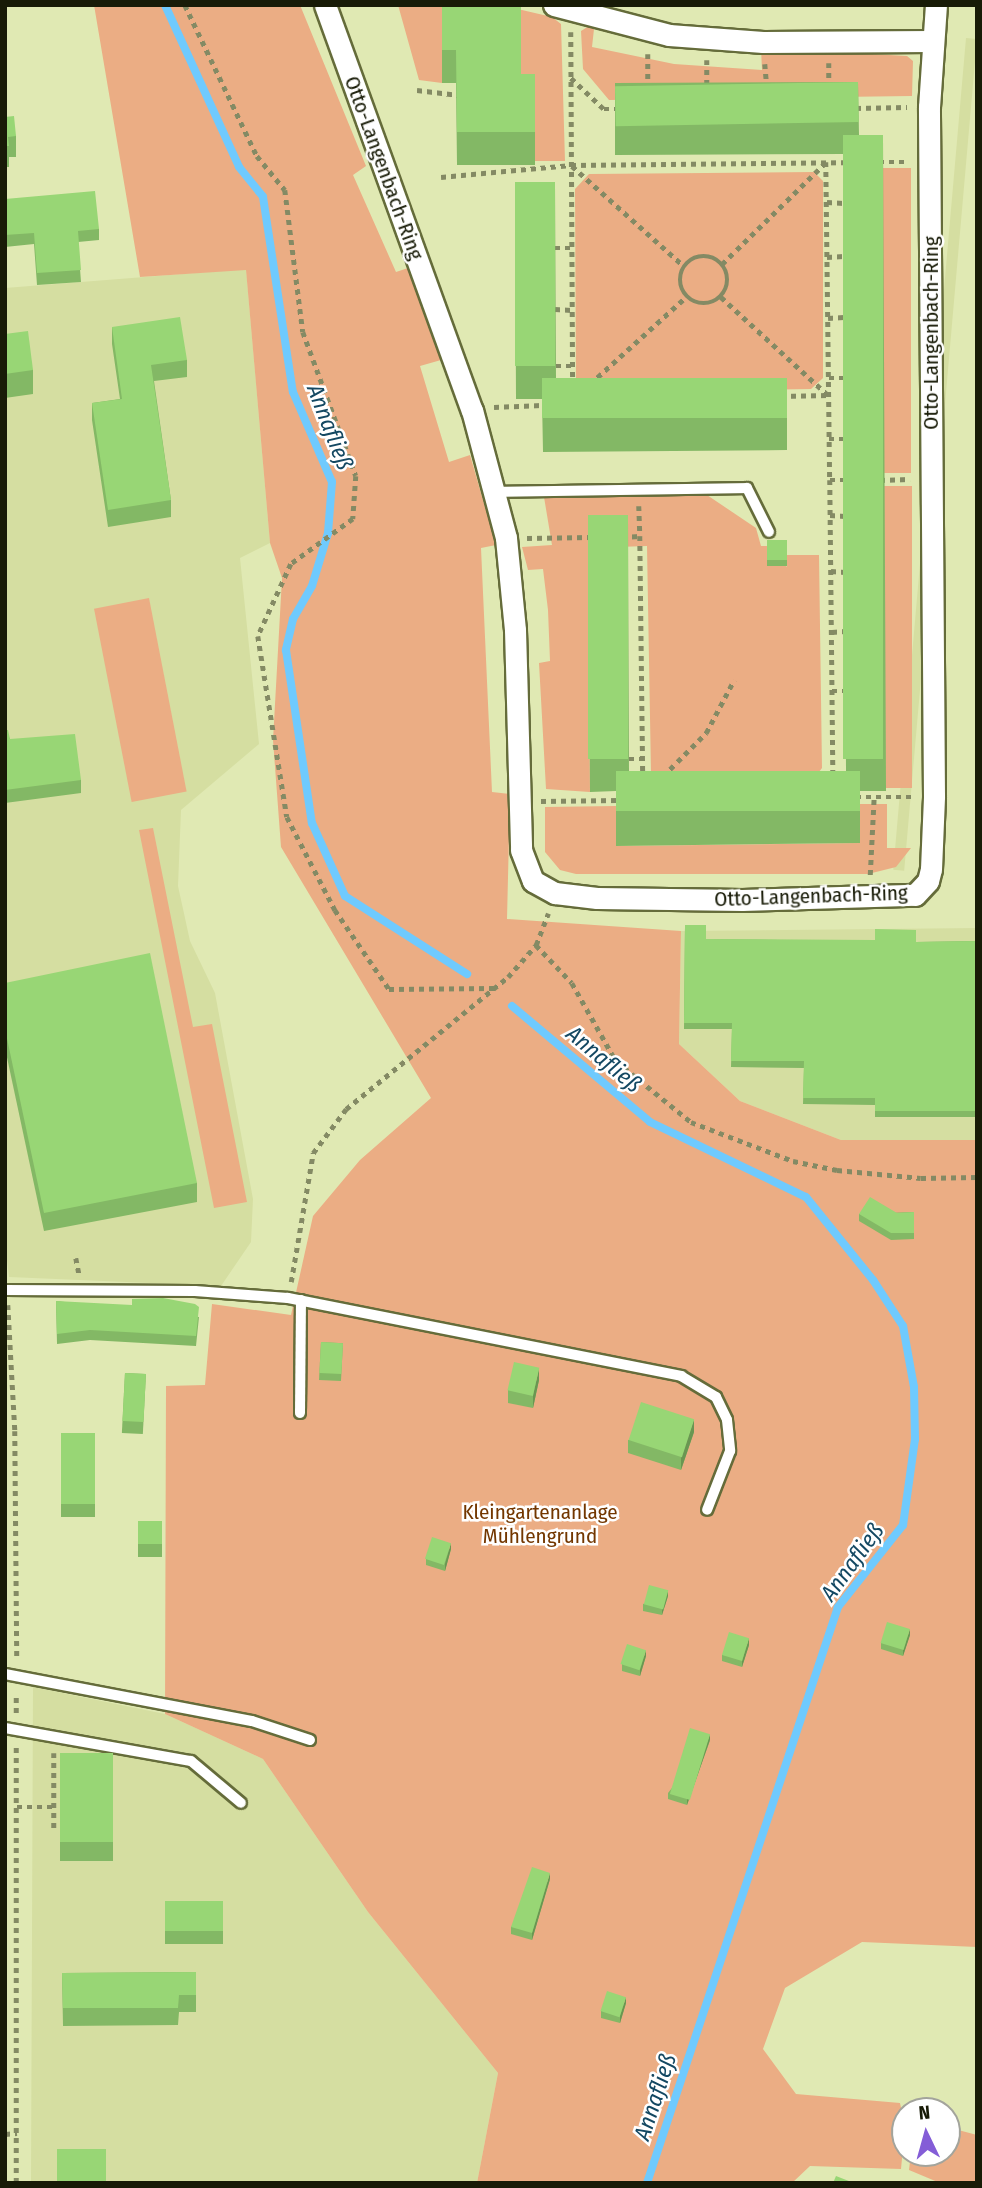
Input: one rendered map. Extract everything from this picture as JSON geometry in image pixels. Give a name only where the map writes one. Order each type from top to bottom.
[{"type":"street","name":"Otto-Langenbach-Ring","points":[[325,5],[472,410],[506,538],[515,630],[521,850],[533,881],[555,893],[597,898],[867,897],[922,891],[931,869],[934,796],[929,107],[936,5]]},
{"type":"street","points":[[562,8],[648,30],[707,38],[763,42],[932,41]]},
{"type":"lane","points":[[493,492],[639,487],[747,488],[769,532]]},
{"type":"lane","points":[[5,1290],[195,1291],[288,1298],[681,1376],[716,1397],[727,1420],[730,1451],[707,1510]]},
{"type":"lane","points":[[300,1413],[301,1300]]},
{"type":"lane","points":[[5,1674],[252,1721],[310,1740]]},
{"type":"lane","points":[[5,1728],[191,1761],[241,1803]]},
{"type":"path","points":[[186,5],[257,156],[285,190],[303,332],[356,476],[353,519],[291,564],[258,636],[287,817],[335,910],[389,989],[494,988]]},
{"type":"path","points":[[562,8],[570,77],[573,388]]},
{"type":"path","points":[[648,30],[648,96]]},
{"type":"path","points":[[707,38],[708,97]]},
{"type":"path","points":[[828,41],[830,95]]},
{"type":"path","points":[[763,42],[768,95]]},
{"type":"path","points":[[570,77],[604,109],[626,109]]},
{"type":"path","points":[[417,90],[458,95]]},
{"type":"path","points":[[842,108],[929,107]]},
{"type":"path","points":[[869,162],[929,161]]},
{"type":"path","points":[[826,162],[833,783]]},
{"type":"path","points":[[722,264],[826,162]]},
{"type":"path","points":[[442,177],[571,165],[845,162]]},
{"type":"path","points":[[571,165],[684,266]]},
{"type":"path","points":[[827,202],[844,203]]},
{"type":"path","points":[[555,248],[572,248]]},
{"type":"path","points":[[705,256],[722,264],[728,281],[721,297],[703,305],[686,297],[679,279],[684,266],[705,256]]},
{"type":"path","points":[[827,257],[844,256]]},
{"type":"path","points":[[584,389],[686,297]]},
{"type":"path","points":[[721,297],[829,396]]},
{"type":"path","points":[[555,309],[572,310]]},
{"type":"path","points":[[828,317],[844,317]]},
{"type":"path","points":[[556,366],[573,366]]},
{"type":"path","points":[[829,378],[844,378]]},
{"type":"path","points":[[767,396],[829,396]]},
{"type":"path","points":[[472,410],[542,405]]},
{"type":"path","points":[[829,439],[845,439]]},
{"type":"path","points":[[870,480],[932,479]]},
{"type":"path","points":[[830,480],[846,480]]},
{"type":"path","points":[[639,487],[643,792]]},
{"type":"path","points":[[830,515],[845,516]]},
{"type":"path","points":[[613,537],[640,536]]},
{"type":"path","points":[[506,538],[600,537]]},
{"type":"path","points":[[831,571],[845,572]]},
{"type":"path","points":[[628,584],[641,584]]},
{"type":"path","points":[[832,632],[845,631]]},
{"type":"path","points":[[628,636],[641,636]]},
{"type":"path","points":[[653,784],[698,743],[734,680]]},
{"type":"path","points":[[832,691],[846,691]]},
{"type":"path","points":[[629,698],[642,698]]},
{"type":"path","points":[[833,750],[846,750]]},
{"type":"path","points":[[629,759],[643,759]]},
{"type":"path","points":[[847,797],[934,796]]},
{"type":"path","points":[[867,897],[873,858],[874,797]]},
{"type":"path","points":[[520,801],[629,800]]},
{"type":"path","points":[[288,1298],[313,1153],[346,1109],[494,988],[536,944],[555,893]]},
{"type":"path","points":[[536,944],[572,983],[616,1061],[691,1122],[793,1161],[837,1170],[921,1178],[977,1177]]},
{"type":"path","points":[[54,1735],[54,1830]]},
{"type":"path","points":[[17,1807],[54,1807]]},
{"type":"path","points":[[5,2134],[17,2133]]},
{"type":"shaded area","points":[[966,38],[977,39],[904,871],[893,870]]},
{"type":"shaded area","points":[[246,269],[270,543],[240,558],[259,744],[181,810],[178,886],[190,941],[215,993],[253,1199],[251,1242],[221,1286],[9,1277],[5,1244],[5,288]]},
{"type":"shaded area","points":[[977,928],[977,1140],[841,1140],[740,1101],[679,1044],[681,931]]},
{"type":"shaded area","points":[[33,1687],[165,1714],[263,1759],[368,1912],[498,2073],[477,2183],[31,2183]]},
{"type":"green space","name":"Kleingartenanlage Mühlengrund","points":[[94,5],[300,5],[366,166],[353,175],[396,272],[408,268],[441,360],[420,366],[449,462],[470,455],[496,545],[481,548],[492,792],[510,794],[507,919],[681,931],[679,1044],[740,1101],[841,1140],[977,1140],[977,1947],[862,1942],[785,1988],[763,2049],[796,2094],[891,2102],[891,2167],[901,2169],[810,2166],[792,2183],[477,2183],[498,2073],[368,1912],[263,1759],[165,1714],[166,1386],[205,1385],[212,1304],[291,1315],[313,1216],[360,1160],[431,1098],[281,847],[273,740],[282,578],[270,543],[246,270],[140,277]]},
{"type":"green space","points":[[398,5],[500,5],[552,17],[561,24],[565,161],[535,161],[442,25],[442,83],[419,80]]},
{"type":"green space","points":[[589,26],[594,29],[592,47],[674,64],[762,70],[761,48],[907,56],[913,61],[912,96],[609,100],[583,69],[581,31]]},
{"type":"green space","points":[[883,168],[911,168],[911,473],[883,473]]},
{"type":"green space","points":[[814,172],[823,181],[823,378],[811,389],[590,392],[576,380],[575,189],[589,174]]},
{"type":"green space","points":[[884,486],[912,486],[912,788],[884,788]]},
{"type":"green space","points":[[707,495],[756,528],[761,546],[767,546],[787,567],[787,555],[819,555],[822,768],[815,777],[651,774],[647,546],[588,548],[590,792],[546,789],[539,663],[550,661],[548,610],[543,569],[528,570],[522,547],[552,545],[544,497]]},
{"type":"green space","points":[[149,598],[187,791],[132,802],[94,609]]},
{"type":"green space","points":[[860,804],[887,804],[887,848],[911,848],[896,867],[868,874],[576,874],[560,870],[545,852],[545,807],[616,806],[617,846],[860,843]]},
{"type":"green space","points":[[153,828],[193,1027],[212,1024],[247,1202],[214,1208],[139,830]]},
{"type":"green space","points":[[961,2131],[977,2135],[977,2183],[940,2183],[909,2170],[909,2167],[961,2167]]},
{"type":"building","points":[[442,5],[521,5],[521,74],[535,74],[535,132],[457,132],[456,50],[442,50]]},
{"type":"building","points":[[858,82],[859,122],[616,126],[615,86]]},
{"type":"building","points":[[14,116],[16,136],[8,137],[9,146],[5,146],[5,117]]},
{"type":"building","points":[[843,135],[883,135],[883,759],[843,759]]},
{"type":"building","points":[[515,182],[555,182],[555,366],[515,366]]},
{"type":"building","points":[[95,191],[99,229],[78,231],[81,270],[37,273],[34,233],[5,235],[5,199]]},
{"type":"building","points":[[180,317],[187,360],[151,365],[171,500],[108,510],[92,403],[122,399],[112,327]]},
{"type":"building","points":[[28,331],[33,370],[5,374],[5,334]]},
{"type":"building","points":[[542,378],[787,378],[787,418],[542,418]]},
{"type":"building","points":[[588,515],[628,515],[628,759],[588,759]]},
{"type":"building","points":[[767,540],[787,540],[787,560],[767,560]]},
{"type":"building","points":[[5,730],[8,730],[10,739],[75,734],[81,780],[5,790]]},
{"type":"building","points":[[616,771],[860,771],[860,811],[616,811]]},
{"type":"building","points":[[685,925],[706,925],[706,939],[875,940],[875,929],[916,930],[916,942],[977,941],[977,1111],[875,1111],[875,1098],[803,1098],[804,1061],[731,1061],[732,1023],[684,1023]]},
{"type":"building","points":[[150,953],[197,1183],[44,1213],[5,1029],[5,983]]},
{"type":"building","points":[[870,1197],[897,1213],[914,1212],[914,1233],[891,1233],[859,1214]]},
{"type":"building","points":[[163,1298],[199,1307],[196,1336],[90,1330],[57,1334],[56,1301],[132,1305],[132,1299]]},
{"type":"building","points":[[321,1342],[343,1343],[341,1374],[319,1373]]},
{"type":"building","points":[[514,1362],[539,1368],[533,1396],[507,1390]]},
{"type":"building","points":[[125,1373],[146,1374],[143,1422],[122,1421]]},
{"type":"building","points":[[641,1402],[694,1419],[682,1457],[629,1440]]},
{"type":"building","points":[[61,1433],[95,1433],[95,1504],[61,1504]]},
{"type":"building","points":[[138,1521],[162,1521],[162,1544],[138,1544]]},
{"type":"building","points":[[432,1537],[451,1543],[444,1565],[425,1559]]},
{"type":"building","points":[[649,1585],[668,1590],[663,1609],[644,1604]]},
{"type":"building","points":[[887,1622],[910,1629],[904,1650],[881,1643]]},
{"type":"building","points":[[729,1632],[749,1638],[742,1661],[722,1655]]},
{"type":"building","points":[[627,1644],[646,1650],[640,1670],[621,1664]]},
{"type":"building","points":[[690,1728],[710,1734],[690,1800],[670,1794]]},
{"type":"building","points":[[60,1753],[113,1753],[113,1842],[60,1842]]},
{"type":"building","points":[[532,1867],[550,1873],[532,1933],[511,1927]]},
{"type":"building","points":[[165,1901],[223,1901],[223,1931],[165,1931]]},
{"type":"building","points":[[196,1972],[196,1995],[179,1995],[178,2008],[63,2008],[62,1973]]},
{"type":"building","points":[[607,1991],[626,1997],[620,2017],[601,2011]]},
{"type":"building","points":[[57,2149],[106,2149],[106,2183],[57,2183]]},
{"type":"building","points":[[836,2176],[854,2183],[833,2183]]},
{"type":"waterway","name":"Annafließ","points":[[165,5],[239,167],[263,197],[293,392],[332,482],[328,533],[312,586],[293,619],[286,650],[312,823],[345,896],[467,974]]},
{"type":"waterway","name":"Annafließ","points":[[512,1006],[650,1122],[806,1197],[873,1280],[903,1326],[914,1387],[915,1439],[903,1525],[838,1607],[647,2183]]}]
